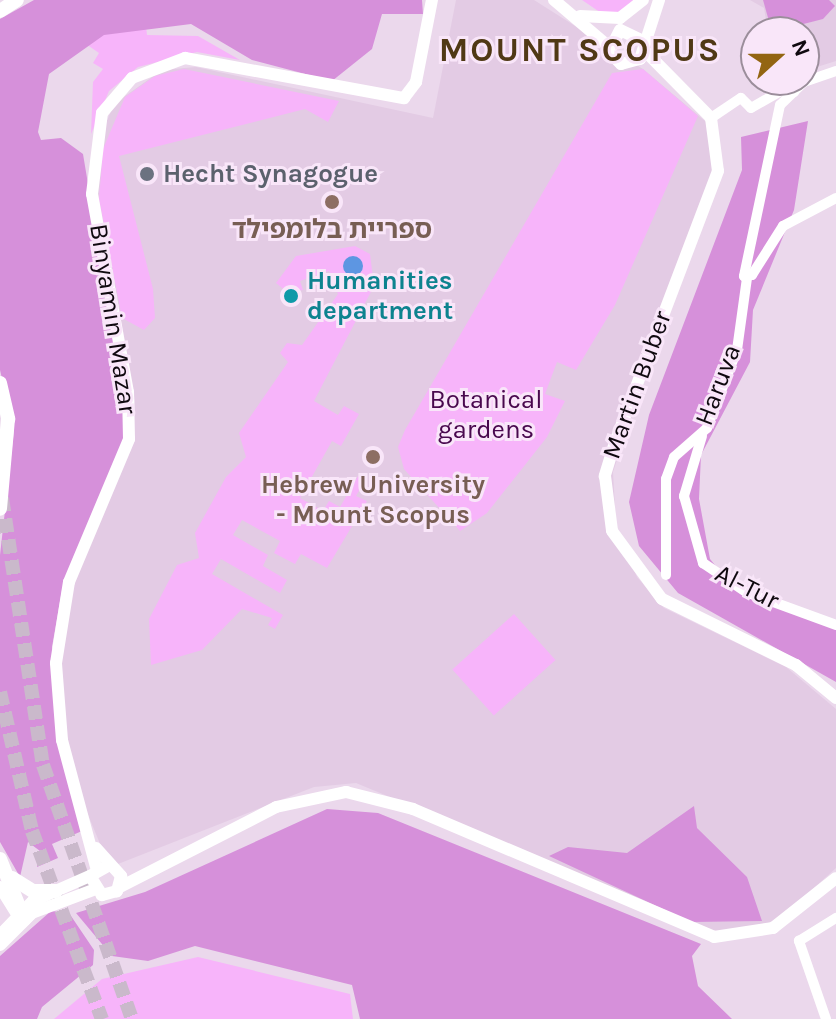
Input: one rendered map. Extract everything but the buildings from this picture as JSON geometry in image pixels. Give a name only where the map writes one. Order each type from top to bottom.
[{"type":"main road","points":[[0,11],[17,0]]},
{"type":"main road","points":[[0,383],[8,432],[0,509]]},
{"type":"main road","points":[[3,865],[28,889],[56,891]]},
{"type":"main road","points":[[3,865],[21,914]]},
{"type":"street","name":"Binyamin Mazar","points":[[93,890],[91,838],[58,718],[58,636],[72,576],[123,468],[130,423],[92,194],[102,113],[132,78],[185,58],[343,89],[407,96],[432,0]]},
{"type":"street","points":[[580,16],[620,18],[643,0]]},
{"type":"street","points":[[608,46],[643,0]]},
{"type":"street","points":[[636,62],[659,0]]},
{"type":"street","points":[[556,2],[644,46],[667,81]]},
{"type":"street","points":[[556,2],[608,46],[616,62],[636,62],[667,81],[711,118],[741,98],[751,108],[772,96]]},
{"type":"street","name":"Haruva","points":[[666,575],[666,479],[674,457],[707,428],[737,350],[773,122],[791,96]]},
{"type":"street","name":"Martin Buber","points":[[711,118],[718,171],[605,476],[612,531],[662,599],[796,665],[836,698]]},
{"type":"street","points":[[747,278],[783,226],[836,198]]},
{"type":"street","name":"Al-Tur","points":[[707,428],[684,496],[703,563],[746,592],[836,625]]},
{"type":"street","points":[[21,914],[61,897],[93,890],[107,895],[276,807],[346,792],[413,809],[687,930],[727,938],[785,922],[836,878]]},
{"type":"street","name":"Binyamin Mazar","points":[[91,838],[114,868]]},
{"type":"street","points":[[1,937],[21,914],[93,871],[169,865]]},
{"type":"street","points":[[114,868],[120,887]]},
{"type":"street","points":[[1,890],[21,914]]},
{"type":"street","points":[[1,890],[1,937]]},
{"type":"street","points":[[826,1019],[799,941],[836,918]]},
{"type":"shaded area","points":[[34,0],[422,0],[423,14],[382,14],[372,49],[332,81],[252,60],[191,24],[104,35],[49,74],[38,132],[41,140],[61,138],[83,154],[123,394],[123,447],[62,590],[52,647],[82,831],[52,844],[58,858],[37,867],[40,851],[28,842],[20,877],[0,842],[0,555],[14,430],[0,370],[0,19]]},
{"type":"shaded area","name":"Hebrew University - Mount Scopus","points":[[456,0],[534,0],[643,69],[706,122],[714,169],[613,472],[616,525],[637,577],[664,608],[786,667],[836,709],[836,868],[784,915],[754,930],[714,931],[356,783],[314,787],[118,864],[103,851],[79,793],[64,738],[60,672],[70,584],[133,444],[135,401],[97,197],[103,130],[114,104],[162,70],[196,67],[433,118]]},
{"type":"shaded area","points":[[750,0],[836,0],[836,61],[820,66],[820,16],[765,16],[764,8]]},
{"type":"shaded area","points":[[763,0],[829,0],[835,6],[820,20],[820,16],[768,16]]},
{"type":"shaded area","points":[[808,121],[794,210],[753,310],[750,362],[701,455],[699,499],[710,559],[723,575],[836,625],[836,682],[678,593],[639,546],[629,502],[649,415],[742,170],[741,137]]},
{"type":"shaded area","points":[[694,806],[697,828],[747,877],[762,921],[691,922],[549,856],[568,847],[627,853]]},
{"type":"shaded area","points":[[327,809],[378,813],[701,944],[692,956],[698,986],[732,1019],[360,1019],[352,985],[195,946],[148,961],[112,956],[76,913],[145,892]]},
{"type":"shaded area","points":[[51,911],[69,913],[94,950],[93,965],[42,1007],[37,1019],[0,1019],[0,956]]},
{"type":"green space","points":[[143,0],[147,35],[198,36],[240,60],[197,52],[138,67],[109,91],[91,134],[93,82],[103,69],[93,63],[99,53],[86,44]]},
{"type":"green space","points":[[582,0],[637,0],[630,12],[607,17]]},
{"type":"green space","points":[[184,69],[339,101],[328,122],[305,109],[119,156],[153,289],[155,318],[144,330],[122,318],[99,199],[103,149],[125,97],[155,76]]},
{"type":"green space","name":"Botanical gardens","points":[[643,69],[698,116],[615,305],[576,370],[557,362],[545,394],[565,401],[547,437],[487,513],[460,531],[404,469],[398,447],[612,73]]},
{"type":"green space","points":[[355,246],[370,254],[374,286],[314,401],[338,415],[344,406],[359,414],[341,446],[332,441],[300,498],[323,511],[329,501],[340,507],[358,476],[365,480],[356,496],[367,501],[327,568],[301,554],[295,564],[274,553],[280,541],[242,520],[233,535],[268,555],[263,566],[287,580],[280,593],[221,559],[212,574],[283,615],[275,629],[268,625],[272,618],[242,609],[202,650],[151,665],[149,619],[177,565],[199,558],[195,533],[226,477],[246,457],[239,433],[288,362],[280,353],[287,343],[302,345],[338,294],[329,271],[300,281],[303,290],[287,292],[276,283],[296,256]]},
{"type":"green space","points":[[514,614],[555,660],[494,716],[452,670]]},
{"type":"green space","points":[[198,957],[350,994],[353,1019],[54,1019],[102,979]]},
{"type":"water","points":[[349,256],[357,256],[363,266],[357,276],[349,276],[343,270],[343,262]]},
{"type":"tunnel","points":[[2,498],[43,765],[132,1019]]},
{"type":"tunnel","points":[[0,692],[32,831],[102,1019]]},
{"type":"place","name":"Hecht Synagogue","points":[[147,174]]},
{"type":"place","name":"ספריית בלומפילד","points":[[332,202]]},
{"type":"place","name":"Humanities department","points":[[291,296]]},
{"type":"place","name":"Hebrew University - Mount Scopus","points":[[373,457]]},
{"type":"district","name":"MOUNT SCOPUS","points":[[580,51]]}]
